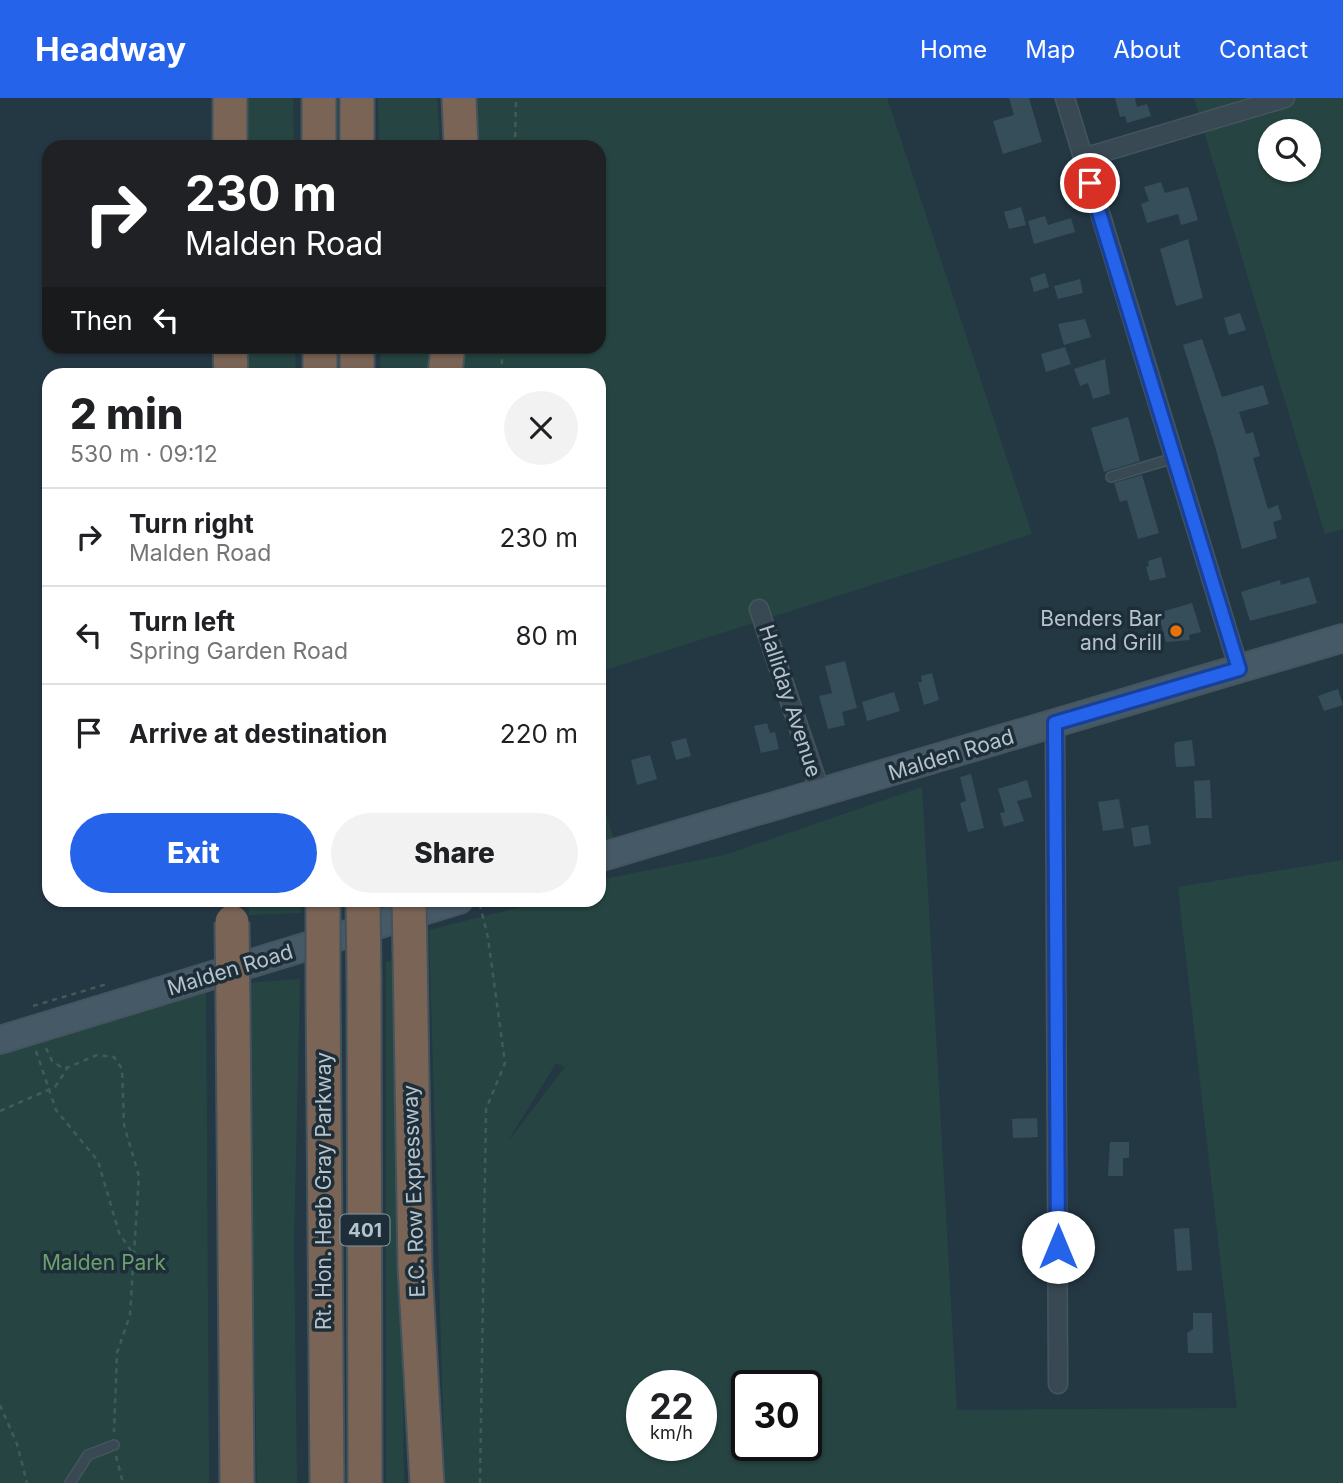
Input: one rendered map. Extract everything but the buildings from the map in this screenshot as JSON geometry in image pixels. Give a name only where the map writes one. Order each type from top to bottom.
[{"type":"highway","points":[[230,98],[230,140]]},
{"type":"highway","points":[[319,98],[319,140]]},
{"type":"highway","points":[[357,98],[357,140]]},
{"type":"highway","points":[[459,98],[461,140]]},
{"type":"highway","name":"Rt. Hon. Herb Gray Parkway","points":[[323,907],[327,1483]]},
{"type":"highway","name":"Rt. Hon. Herb Gray Parkway","points":[[363,907],[365,1483]]},
{"type":"highway","name":"E.C. Row Expressway","points":[[409,907],[415,1267],[425,1483]]},
{"type":"highway","points":[[232,911],[238,1473]]},
{"type":"main road","name":"Malden Road","points":[[606,856],[1343,638]]},
{"type":"main road","name":"Malden Road","points":[[0,1040],[436,907]]},
{"type":"street","points":[[1065,98],[1239,669]]},
{"type":"street","points":[[1083,158],[1285,98]]},
{"type":"street","name":"Halliday Avenue","points":[[759,609],[821,794]]},
{"type":"street","points":[[1055,723],[1058,1384]]},
{"type":"lane","points":[[1111,477],[1174,458]]},
{"type":"lane","points":[[70,1483],[88,1455],[114,1445]]},
{"type":"path","points":[[515,140],[516,98]]},
{"type":"path","points":[[480,1483],[486,1109],[506,1063],[488,937],[481,907]]},
{"type":"path","points":[[42,1040],[52,1061],[66,1069]]},
{"type":"path","points":[[34,1042],[56,1110],[98,1161],[119,1233],[134,1255]]},
{"type":"path","points":[[0,1111],[49,1090],[66,1069],[97,1055],[114,1057],[122,1069],[124,1125],[138,1170],[130,1315],[117,1353],[114,1445],[123,1483]]},
{"type":"path","points":[[0,1406],[17,1444],[27,1483]]},
{"type":"green space","points":[[243,98],[293,98],[294,140],[243,140]]},
{"type":"green space","points":[[378,98],[437,98],[440,140],[379,140]]},
{"type":"green space","points":[[476,98],[887,98],[1032,534],[606,670],[606,368],[463,368],[464,354],[606,354],[606,140],[478,140]]},
{"type":"green space","points":[[1194,98],[1343,98],[1343,529],[1325,534]]},
{"type":"green space","points":[[244,354],[295,354],[296,368],[244,368]]},
{"type":"green space","points":[[380,354],[435,354],[434,368],[381,368]]},
{"type":"green space","points":[[922,787],[957,1410],[1237,1408],[1178,887],[1343,860],[1343,1483],[445,1483],[429,930],[520,907],[606,907],[606,879],[725,855]],"holes":[[[556,1063],[565,1067],[509,1140]]]},
{"type":"green space","points":[[606,813],[618,853],[606,856]]},
{"type":"green space","points":[[249,907],[301,907],[301,913],[249,915]]},
{"type":"green space","points":[[397,960],[404,1483],[386,1483],[386,962]]},
{"type":"green space","points":[[300,979],[294,1243],[297,1483],[257,1483],[248,983]]},
{"type":"green space","name":"Malden Park","points":[[206,981],[209,1483],[0,1483],[0,1043]]},
{"type":"place","name":"Benders Bar and Grill","points":[[1176,631]]},
{"type":"route","points":[[1058,1247],[1055,723],[1239,669],[1090,183]]}]
